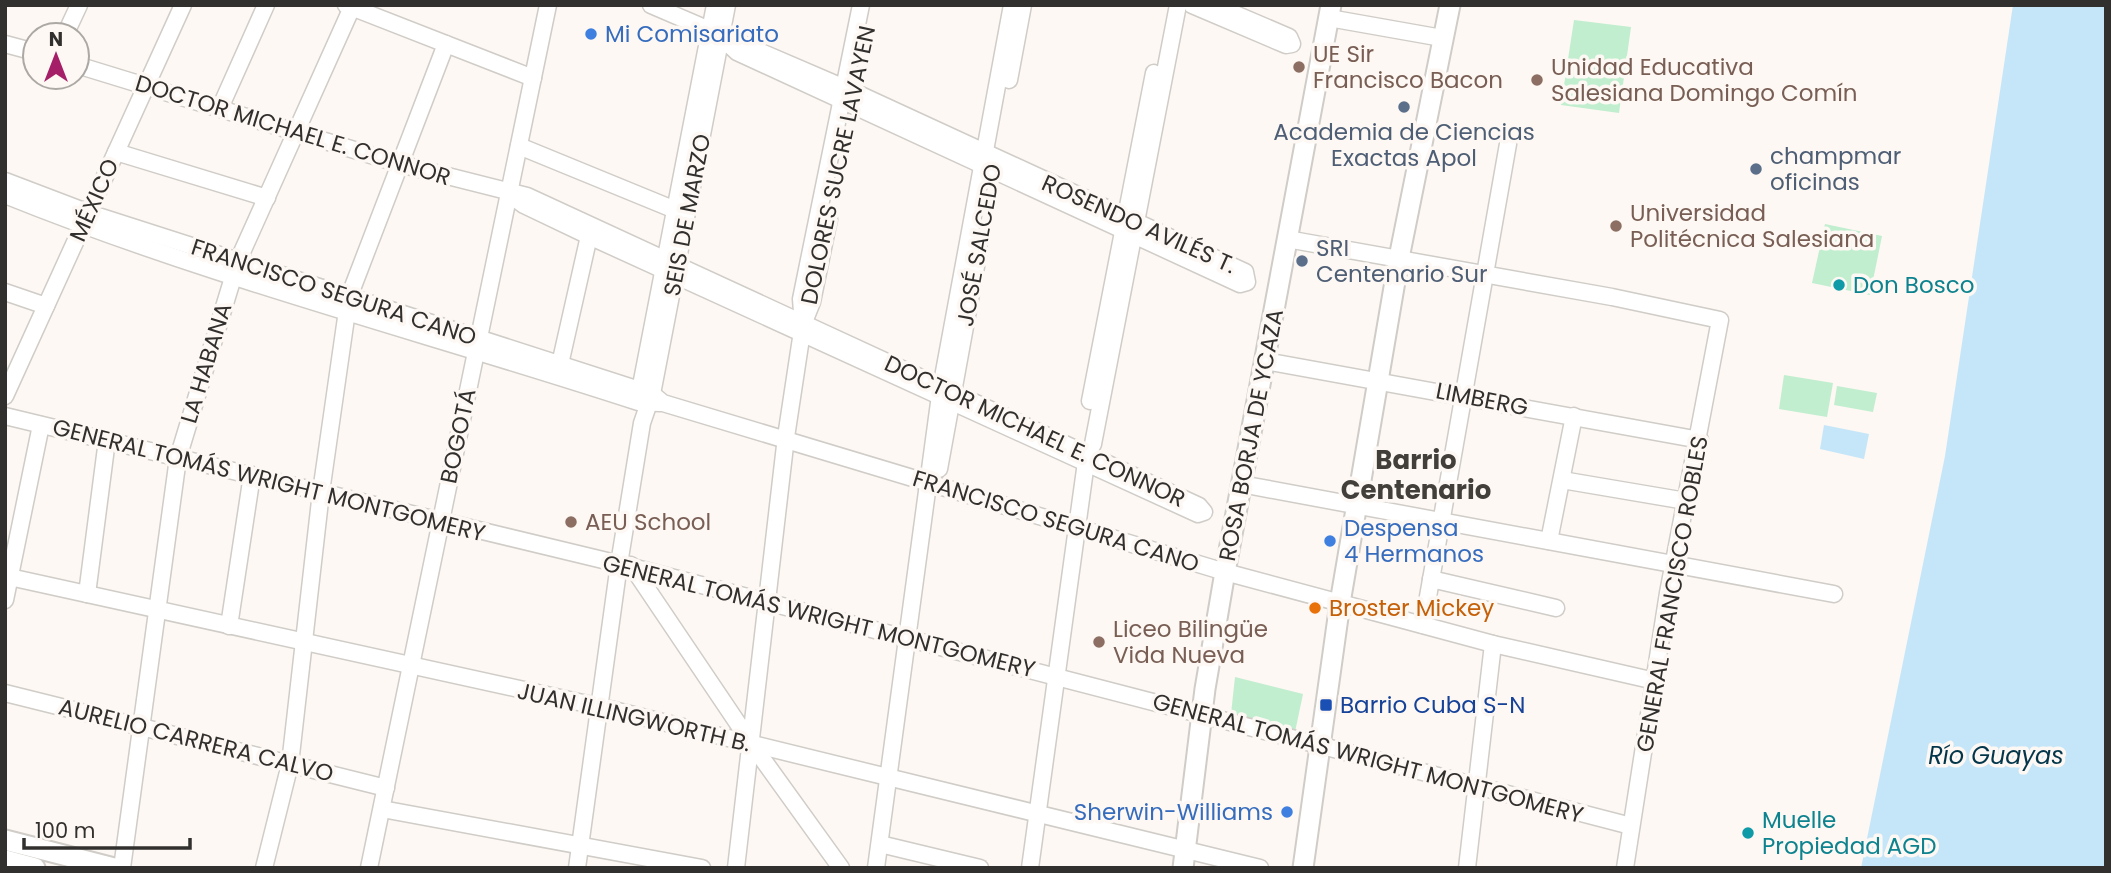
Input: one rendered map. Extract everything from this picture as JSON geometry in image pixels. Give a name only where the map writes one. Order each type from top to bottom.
[{"type":"main road","points":[[1303,868],[1340,603],[1399,258],[1450,5]]},
{"type":"main road","name":"ROSA BORJA DE YCAZA","points":[[1184,859],[1225,572],[1330,12]]},
{"type":"main road","points":[[5,840],[114,868]]},
{"type":"main road","points":[[5,860],[35,868]]},
{"type":"street","points":[[72,21],[79,5]]},
{"type":"street","name":"MÉXICO","points":[[5,396],[183,5]]},
{"type":"street","points":[[220,107],[265,5]]},
{"type":"street","name":"BOGOTÁ","points":[[369,868],[548,5]]},
{"type":"street","name":"ROSENDO AVILÉS T.","points":[[651,5],[715,35],[737,52],[848,96],[1129,225],[1245,272],[1247,282],[1240,284],[1129,225]]},
{"type":"street","name":"SEIS DE MARZO","points":[[715,5],[715,35]]},
{"type":"street","name":"SEIS DE MARZO","points":[[578,868],[642,423],[649,399],[670,266],[715,35],[727,5]]},
{"type":"street","name":"DOLORES SUCRE LAVAYEN","points":[[848,96],[861,5]]},
{"type":"street","name":"DOLORES SUCRE LAVAYEN","points":[[736,868],[786,437],[802,329],[801,299],[825,211],[848,96],[871,5]]},
{"type":"street","name":"JOSÉ SALCEDO","points":[[876,868],[930,483],[930,464],[946,395],[1011,39],[1012,5]]},
{"type":"street","name":"JOSÉ SALCEDO","points":[[1011,39],[1024,5]]},
{"type":"street","points":[[1152,112],[1167,5]]},
{"type":"street","points":[[1030,868],[1086,460],[1083,439],[1106,344],[1152,112],[1178,5]]},
{"type":"street","points":[[1192,5],[1286,45],[1292,44],[1289,37],[1214,5]]},
{"type":"street","points":[[350,6],[533,78]]},
{"type":"street","name":"LA HABANA","points":[[122,868],[178,458],[235,268],[350,6]]},
{"type":"street","points":[[1330,12],[1442,38]]},
{"type":"street","points":[[264,868],[290,764],[321,492],[348,305],[446,44]]},
{"type":"street","name":"DOCTOR MICHAEL E. CONNOR","points":[[91,69],[401,164],[509,194],[527,196],[802,329],[1198,514],[1204,512],[1199,506],[1086,460]]},
{"type":"street","points":[[1423,625],[1508,144]]},
{"type":"street","points":[[519,146],[681,213]]},
{"type":"street","points":[[116,152],[267,198]]},
{"type":"street","name":"FRANCISCO SEGURA CANO","points":[[5,181],[86,219]]},
{"type":"street","name":"DOCTOR MICHAEL E. CONNOR","points":[[509,194],[524,205],[589,236],[670,266]]},
{"type":"street","name":"FRANCISCO SEGURA CANO","points":[[5,195],[649,399],[786,437],[1225,572],[1493,644],[1655,681]]},
{"type":"street","points":[[559,370],[589,236]]},
{"type":"street","points":[[1287,239],[1485,275]]},
{"type":"street","name":"GENERAL FRANCISCO ROBLES","points":[[1485,275],[1720,320],[1700,440],[1673,566],[1625,868]]},
{"type":"street","points":[[5,292],[46,306]]},
{"type":"street","name":"LIMBERG","points":[[1265,361],[1700,440]]},
{"type":"street","name":"GENERAL TOMÁS WRIGHT MONTGOMERY","points":[[5,416],[439,521],[624,561],[767,603],[1631,826]]},
{"type":"street","points":[[1549,541],[1574,416]]},
{"type":"street","points":[[5,600],[41,425]]},
{"type":"street","points":[[86,594],[107,440]]},
{"type":"street","points":[[229,626],[252,475]]},
{"type":"street","points":[[1562,480],[1686,501]]},
{"type":"street","points":[[1241,484],[1834,594]]},
{"type":"street","points":[[624,561],[841,868]]},
{"type":"street","name":"JUAN ILLINGWORTH B.","points":[[8,577],[601,707],[889,776],[1036,812],[1184,859],[1260,868]]},
{"type":"street","points":[[1431,579],[1556,608]]},
{"type":"street","points":[[1467,868],[1493,644]]},
{"type":"street","name":"AURELIO CARRERA CALVO","points":[[5,693],[386,788]]},
{"type":"street","points":[[382,808],[702,868]]},
{"type":"street","points":[[880,844],[981,868]]},
{"type":"green space","points":[[1574,20],[1631,27],[1619,113],[1561,105]]},
{"type":"green space","points":[[1825,224],[1882,236],[1870,295],[1812,283]]},
{"type":"green space","points":[[1784,375],[1833,383],[1827,417],[1779,409]]},
{"type":"green space","points":[[1837,386],[1877,393],[1873,412],[1834,405]]},
{"type":"green space","points":[[1235,677],[1303,694],[1295,732],[1231,714]]},
{"type":"water","name":"Río Guayas","points":[[2013,5],[2106,5],[2106,868],[1861,868],[1945,456]]},
{"type":"water","points":[[1824,425],[1869,434],[1864,459],[1820,449]]},
{"type":"place","name":"Mi Comisariato","points":[[591,34]]},
{"type":"place","name":"UE Sir Francisco Bacon","points":[[1299,67]]},
{"type":"place","name":"Unidad Educativa Salesiana Domingo Comín","points":[[1537,80]]},
{"type":"place","name":"Academia de Ciencias Exactas Apol","points":[[1404,107]]},
{"type":"place","name":"champmar oficinas","points":[[1756,169]]},
{"type":"place","name":"Universidad Politécnica Salesiana","points":[[1616,226]]},
{"type":"place","name":"SRI Centenario Sur","points":[[1302,261]]},
{"type":"place","name":"Don Bosco","points":[[1839,285]]},
{"type":"place","name":"AEU School","points":[[571,522]]},
{"type":"place","name":"Despensa 4 Hermanos","points":[[1330,541]]},
{"type":"place","name":"Broster Mickey","points":[[1315,608]]},
{"type":"place","name":"Liceo Bilingüe Vida Nueva","points":[[1099,642]]},
{"type":"place","name":"Barrio Cuba S-N","points":[[1326,705]]},
{"type":"place","name":"Sherwin-Williams","points":[[1287,812]]},
{"type":"place","name":"Muelle Propiedad AGD","points":[[1748,833]]},
{"type":"district","name":"Barrio Centenario","points":[[1416,474]]}]
